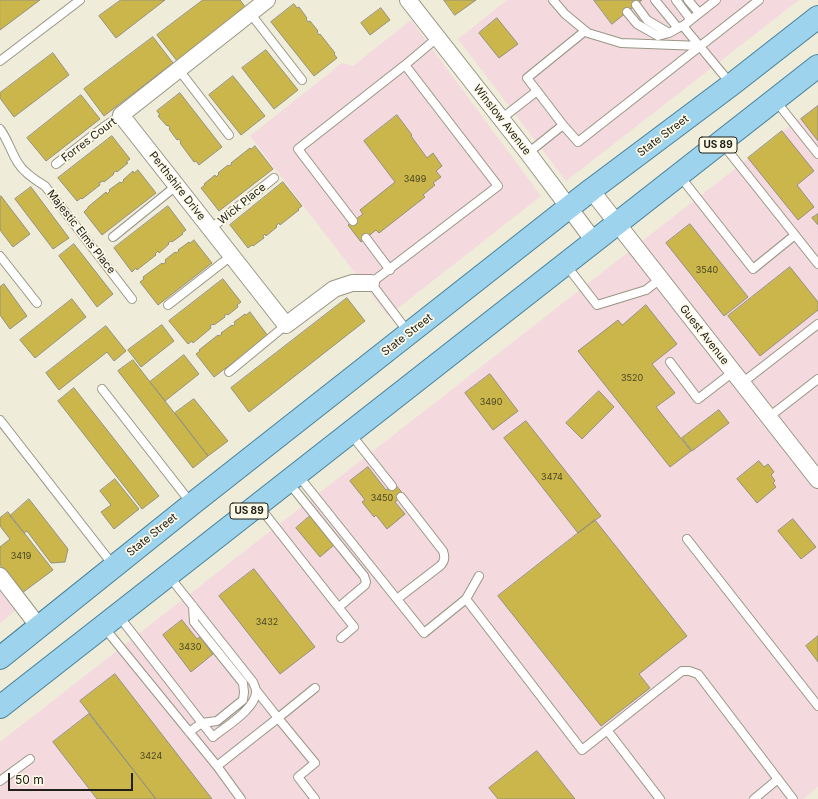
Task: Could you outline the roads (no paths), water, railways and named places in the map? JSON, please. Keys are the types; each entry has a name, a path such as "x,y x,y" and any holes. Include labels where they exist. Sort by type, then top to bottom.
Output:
{"main road":[{"name":"State Street","path":"0,658 192,504 410,334 568,208 731,85 818,17"},
{"name":"US 89","path":"0,706 818,66"}],"street":[{"path":"121,115 267,0"},
{"name":"Winslow Avenue","path":"408,0 528,153 594,242"},
{"name":"Perthshire Drive","path":"121,115 286,325"},
{"name":"Guest Avenue","path":"591,190 818,480"},
{"path":"286,325 334,288 352,283 371,283"},
{"path":"0,576 39,627"}],"lane":[{"path":"0,61 80,0"},
{"path":"655,0 680,27 701,46 731,85"},
{"path":"676,0 691,20"},
{"path":"688,0 699,13"},
{"path":"627,12 637,24 658,36 669,33 680,27 716,0"},
{"path":"585,31 527,78 578,142 759,0"},
{"path":"556,1 565,14 585,31 621,43 701,46"},
{"path":"636,5 647,20 669,33"},
{"path":"250,14 302,80"},
{"path":"353,221 298,149 437,38"},
{"path":"405,65 498,186 390,270 371,283 410,334"},
{"path":"179,70 229,135"},
{"path":"501,119 536,91"},
{"path":"775,100 818,154"},
{"name":"Forres Court","path":"56,164 121,115"},
{"path":"528,153 563,125"},
{"name":"Majestic Elms Place","path":"0,129 19,165 29,175 44,186 132,299"},
{"path":"721,142 818,264"},
{"path":"679,175 753,269 796,235"},
{"name":"Wick Place","path":"210,229 274,178"},
{"path":"113,237 176,186"},
{"path":"366,238 390,270"},
{"path":"0,256 37,303"},
{"path":"168,305 231,256"},
{"path":"565,264 597,305 646,290 660,278"},
{"path":"670,362 698,399 737,377 818,324"},
{"path":"229,372 286,325"},
{"path":"769,417 818,379"},
{"path":"102,389 192,504"},
{"path":"0,420 114,566"},
{"path":"349,432 392,486"},
{"path":"292,477 397,599 424,633 466,599 479,576"},
{"path":"292,477 364,576 366,582 365,585 339,607"},
{"path":"397,599 440,566 444,562 445,556 443,551 401,497"},
{"path":"258,504 354,627 341,638"},
{"path":"687,539 818,706"},
{"path":"168,574 253,682 256,690 315,763 298,777 315,799"},
{"path":"466,599 582,750 682,671 689,671 698,674 793,799"},
{"path":"189,732 202,723 217,721 243,700 244,692 243,683 194,622 193,606"},
{"path":"110,620 213,737 251,706 256,690"},
{"path":"110,620 189,732 241,799"},
{"path":"216,766 315,688"},
{"path":"607,730 660,799"},
{"path":"0,781 30,759"},
{"path":"754,799 778,780"}]}
